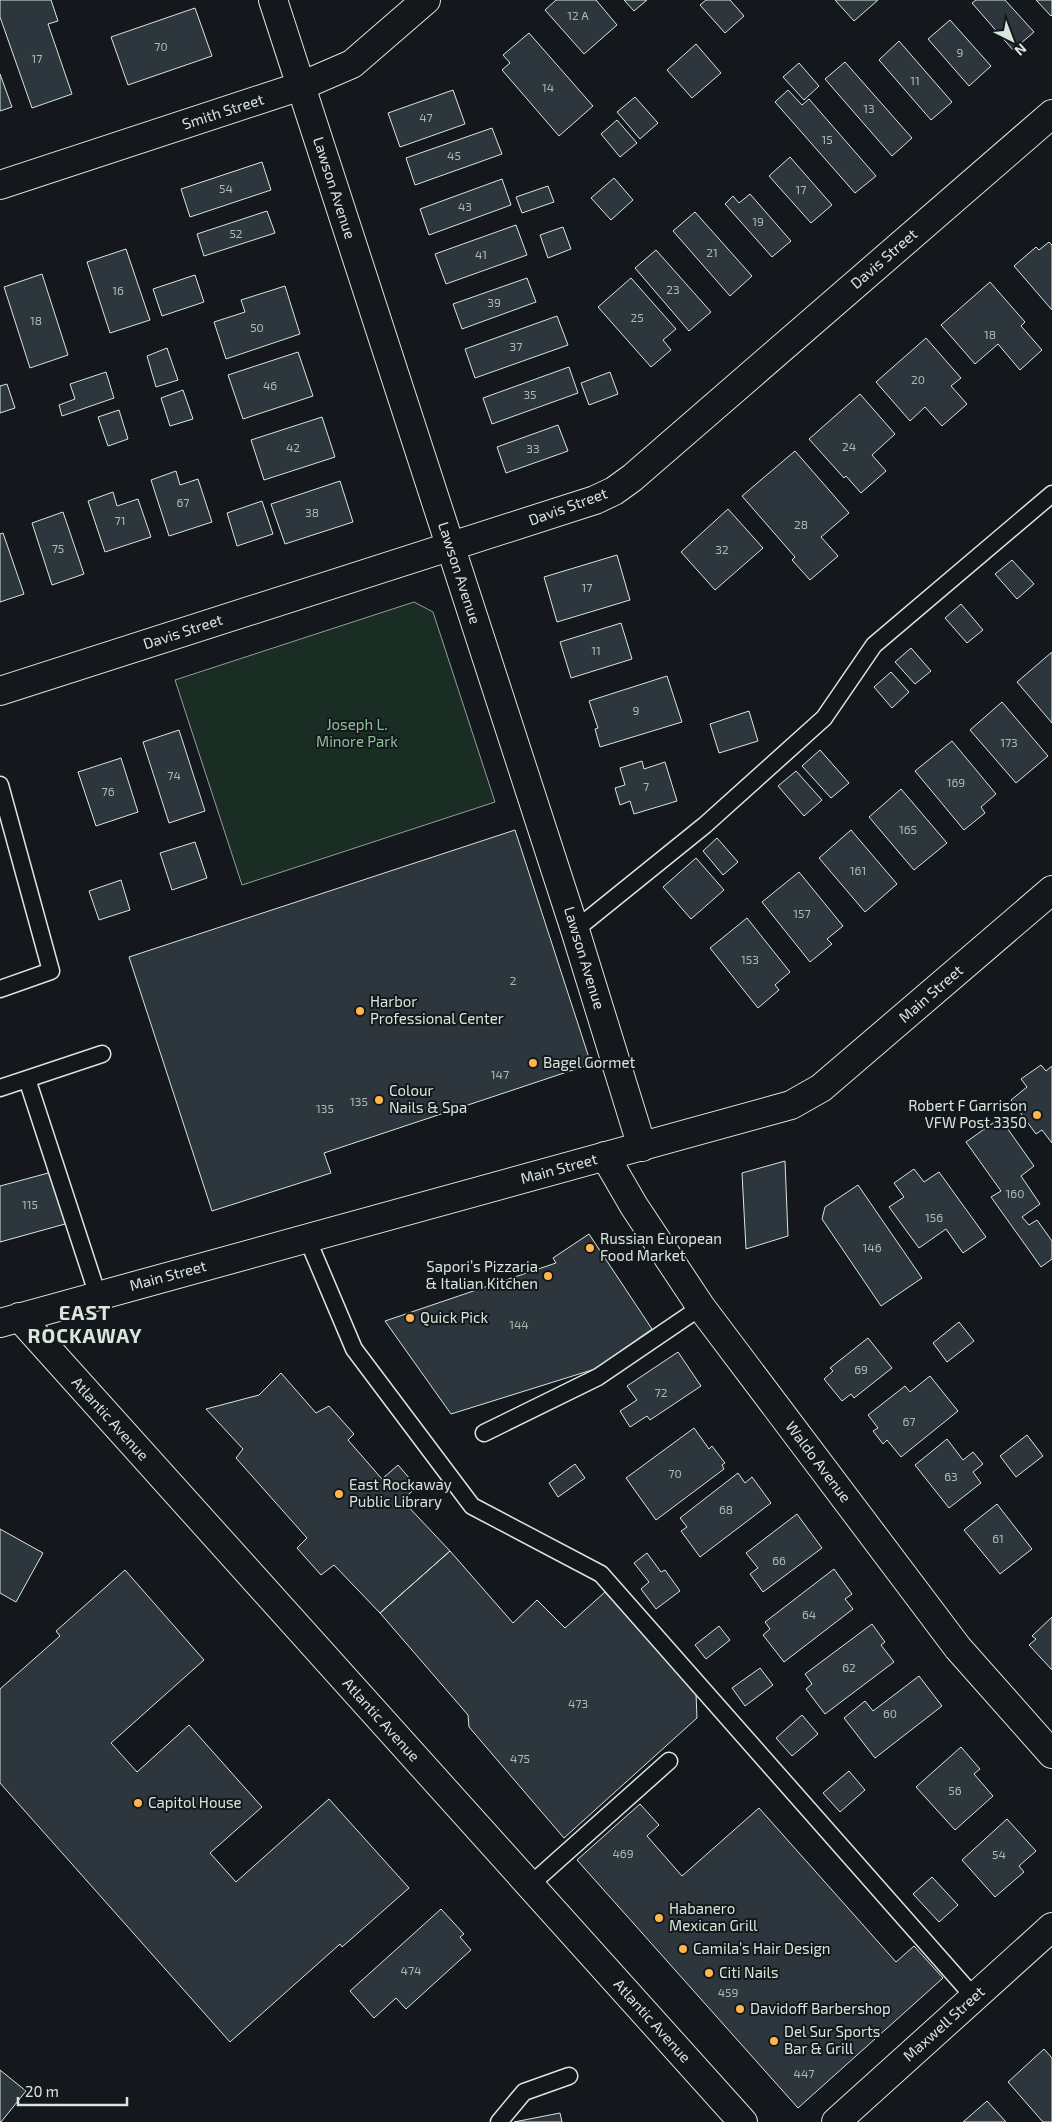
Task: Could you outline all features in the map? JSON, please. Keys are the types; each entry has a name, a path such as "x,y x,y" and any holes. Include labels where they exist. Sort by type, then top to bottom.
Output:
{"street":[{"name":"Lawson Avenue","path":"273,0 575,930 642,1147"},
{"name":"Smith Street","path":"0,185 301,86 352,64 426,0"},
{"name":"Davis Street","path":"0,691 595,500 614,490 632,478 1052,114"},
{"name":"Main Street","path":"10,1320 791,1105 821,1088 1052,890"},
{"name":"Waldo Avenue","path":"605,1156 634,1206 702,1306 958,1648 1052,1754"},
{"name":"Atlantic Avenue","path":"10,1320 530,1885 743,2122"},
{"name":"Maxwell Street","path":"836,2122 1052,1926"}],"lane":[{"path":"575,930 705,824 824,718 874,645 1052,494"},
{"path":"0,785 51,971 0,989"},
{"path":"0,1088 102,1054"},
{"path":"27,1079 98,1296"},
{"path":"307,1238 354,1349 472,1506 601,1574 974,1997"},
{"path":"484,1433 598,1377 702,1306"},
{"path":"530,1885 669,1761"},
{"path":"499,2122 524,2092 569,2076"}],"green space":[{"name":"Joseph L. Minore Park","path":"414,602 433,612 495,802 242,885 175,680"}],"building":[{"path":"0,0 51,0 58,21 48,24 72,94 32,108 0,17"},
{"path":"556,0 596,0 617,25 584,54 545,10"},
{"path":"624,0 647,0 634,11"},
{"path":"706,0 730,0 744,16 725,33 700,5"},
{"path":"835,0 878,0 854,21"},
{"path":"976,0 1005,0 1034,32 1013,50 972,3"},
{"path":"1036,0 1052,0 1051,16"},
{"path":"195,8 212,56 128,85 111,37"},
{"path":"950,20 991,66 969,86 928,39"},
{"path":"529,33 593,106 559,136 502,70 510,63 503,55"},
{"path":"899,41 952,102 931,120 879,60"},
{"path":"696,44 721,73 692,98 667,70"},
{"path":"845,62 912,138 892,156 825,79"},
{"path":"799,63 819,86 804,100 783,77"},
{"path":"0,74 12,107 0,111"},
{"path":"453,90 465,124 400,147 388,113"},
{"path":"788,90 802,105 809,99 876,176 855,193 775,102"},
{"path":"635,97 658,123 640,139 617,112"},
{"path":"617,120 637,143 620,157 601,134"},
{"path":"492,128 502,154 415,185 406,158"},
{"path":"790,157 832,205 811,223 769,176"},
{"path":"262,162 271,190 190,217 181,189"},
{"path":"614,178 633,200 611,220 591,198"},
{"path":"502,179 511,205 429,235 420,209"},
{"path":"548,186 554,202 522,213 516,197"},
{"path":"750,194 791,241 772,257 725,204 733,196 739,203"},
{"path":"267,211 275,233 204,256 197,234"},
{"path":"695,212 752,276 730,296 673,231"},
{"path":"516,225 527,255 446,284 435,254"},
{"path":"563,227 571,249 548,258 540,235"},
{"path":"1049,242 1052,245 1052,310 1014,266 1036,247 1039,250"},
{"path":"126,249 150,320 110,333 87,262"},
{"path":"656,250 711,312 689,331 635,268"},
{"path":"42,274 68,355 30,368 4,287"},
{"path":"195,275 204,302 162,316 153,289"},
{"path":"527,278 536,302 462,329 453,304"},
{"path":"631,278 676,329 663,340 671,350 651,367 598,307"},
{"path":"990,282 1025,322 1021,326 1042,350 1020,370 998,344 975,364 941,325"},
{"path":"285,286 300,334 226,359 214,322 245,312 241,300"},
{"path":"557,316 568,345 475,378 465,349"},
{"path":"926,338 961,378 951,386 967,404 942,426 925,407 910,421 876,382"},
{"path":"167,348 178,380 156,387 147,356"},
{"path":"298,352 313,396 243,419 228,375"},
{"path":"569,367 578,393 492,424 483,398"},
{"path":"106,372 114,398 62,416 59,405 75,399 70,384"},
{"path":"610,372 618,394 589,405 581,383"},
{"path":"7,384 15,408 0,413 0,386"},
{"path":"183,390 193,419 170,426 161,398"},
{"path":"860,394 895,434 872,455 886,471 861,493 846,476 844,478 809,439"},
{"path":"119,410 128,439 108,446 98,417"},
{"path":"322,417 335,457 264,480 251,440"},
{"path":"558,425 568,451 506,473 497,447"},
{"path":"795,451 849,513 821,537 838,556 810,580 792,560 795,557 742,496"},
{"path":"176,471 180,485 198,479 212,522 169,536 151,480"},
{"path":"340,481 353,522 285,544 271,504"},
{"path":"113,492 117,506 138,499 151,537 105,552 88,501"},
{"path":"262,501 273,534 237,546 227,513"},
{"path":"728,509 763,548 715,590 681,552"},
{"path":"63,512 84,574 52,585 32,523"},
{"path":"3,533 24,594 0,602 0,534"},
{"path":"617,555 630,600 557,622 544,577"},
{"path":"1012,560 1034,584 1017,599 995,574"},
{"path":"961,604 983,630 967,643 945,618"},
{"path":"621,623 632,659 571,678 560,642"},
{"path":"911,648 931,671 915,684 895,662"},
{"path":"1052,652 1052,723 1017,682"},
{"path":"891,672 909,692 892,708 874,687"},
{"path":"667,676 682,722 600,747 595,729 598,728 589,701"},
{"path":"1002,702 1048,756 1016,783 970,730"},
{"path":"749,711 758,741 719,753 710,724"},
{"path":"179,730 205,811 169,823 143,742"},
{"path":"952,741 996,794 981,807 985,813 964,830 915,771"},
{"path":"820,750 849,783 831,798 802,766"},
{"path":"121,758 138,812 96,826 78,772"},
{"path":"642,761 644,769 665,762 677,801 634,814 630,801 620,805 615,788 625,785 620,768"},
{"path":"796,771 822,800 804,816 778,786"},
{"path":"901,789 947,843 914,870 869,817"},
{"name":"Harbor Professional Center","path":"515,830 591,1064 324,1153 331,1173 212,1211 129,957"},
{"path":"851,830 897,884 865,912 819,858"},
{"path":"717,838 738,862 723,875 703,851"},
{"path":"195,842 207,878 172,890 160,853"},
{"path":"696,858 724,890 691,919 663,887"},
{"path":"799,872 843,926 827,939 832,944 810,962 762,902"},
{"path":"121,880 130,910 99,920 89,891"},
{"path":"747,918 790,972 775,985 779,990 758,1008 710,948"},
{"name":"Robert F Garrison VFW Post 3350","path":"1041,1065 1046,1071 1052,1066 1052,1143 1042,1130 1036,1134 1011,1100 1027,1087 1021,1079"},
{"path":"1000,1118 1034,1166 1021,1176 1040,1204 1022,1217 1029,1225 1037,1220 1052,1241 1052,1259 1041,1267 991,1197 1001,1191 966,1142"},
{"path":"785,1161 788,1236 746,1249 742,1173"},
{"path":"914,1169 924,1182 939,1172 986,1237 963,1253 946,1229 919,1248 889,1207 904,1197 894,1183"},
{"path":"52,1172 65,1224 0,1242 0,1186"},
{"path":"858,1185 922,1278 881,1306 822,1219 825,1207"},
{"path":"589,1234 652,1329 595,1369 451,1414 385,1321 556,1263 553,1258"},
{"path":"959,1322 974,1341 947,1362 933,1343"},
{"path":"868,1338 892,1368 854,1398 851,1394 842,1401 824,1379 833,1371 830,1368"},
{"path":"678,1352 701,1386 650,1420 647,1416 630,1427 620,1411 637,1400 627,1386"},
{"name":"East Rockaway Public Library","path":"281,1373 316,1413 329,1406 354,1434 348,1440 382,1479 398,1465 417,1487 402,1500 450,1551 380,1613 334,1565 321,1575 297,1548 307,1538 236,1458 243,1449 206,1409 259,1395"},
{"path":"930,1376 958,1411 901,1457 887,1440 883,1444 873,1431 878,1428 868,1415 905,1386 910,1392"},
{"path":"694,1428 709,1449 712,1446 725,1463 722,1465 724,1469 656,1520 626,1478"},
{"path":"1027,1435 1043,1456 1016,1477 1000,1456"},
{"path":"947,1439 963,1460 973,1452 983,1464 973,1472 981,1483 949,1508 915,1465"},
{"path":"575,1464 585,1478 558,1497 549,1483"},
{"path":"738,1473 745,1483 752,1477 771,1503 700,1557 681,1531 687,1527 680,1518"},
{"path":"997,1504 1032,1549 1000,1574 964,1530"},
{"path":"797,1514 822,1548 763,1592 750,1574 758,1568 746,1553"},
{"path":"0,1529 43,1553 16,1602 0,1593"},
{"path":"450,1551 513,1623 537,1600 565,1628 605,1592 696,1693 697,1718 564,1838 469,1727 468,1715 380,1613"},
{"path":"647,1553 661,1572 665,1570 680,1591 656,1609 641,1589 649,1582 634,1563"},
{"path":"834,1569 852,1594 845,1599 853,1609 784,1662 763,1635 770,1629 765,1622"},
{"name":"Capitol House","path":"125,1570 204,1660 111,1743 137,1772 189,1725 262,1807 210,1853 236,1882 329,1799 409,1888 342,1947 340,1944 230,2042 0,1783 0,1689 60,1636 56,1631"},
{"path":"1052,1617 1052,1670 1029,1645 1036,1639 1032,1636"},
{"path":"872,1624 885,1642 881,1645 894,1662 825,1714 806,1689 812,1684 805,1674"},
{"path":"719,1626 730,1640 706,1659 695,1645"},
{"path":"760,1668 773,1685 745,1706 732,1688"},
{"path":"919,1676 942,1706 875,1758 844,1718 865,1701 873,1711"},
{"path":"802,1715 818,1734 792,1756 776,1738"},
{"path":"961,1747 980,1769 974,1774 993,1796 955,1830 916,1787"},
{"path":"849,1771 865,1790 840,1812 823,1793"},
{"path":"640,1804 659,1825 647,1836 682,1876 759,1808 896,1962 914,1946 943,1978 798,2108 577,1860"},
{"path":"1007,1819 1036,1851 1019,1866 1024,1872 995,1897 962,1860"},
{"path":"932,1877 958,1905 939,1922 913,1894"},
{"path":"441,1909 464,1934 460,1937 471,1950 406,2009 396,1998 374,2018 350,1991"},
{"path":"1044,2049 1052,2058 1052,2122 1043,2122 1008,2082"},
{"path":"0,2070 26,2091 1,2122 0,2122"},
{"path":"987,2101 1006,2122 963,2122"},
{"path":"560,2113 562,2122 514,2122"}],"place":[{"name":"Harbor Professional Center","path":"360,1011"},
{"name":"Bagel Gormet","path":"533,1063"},
{"name":"Colour Nails & Spa","path":"379,1100"},
{"name":"Robert F Garrison VFW Post 3350","path":"1037,1115"},
{"name":"Russian European Food Market","path":"590,1248"},
{"name":"Sapori’s Pizzaria & Italian Kitchen","path":"548,1276"},
{"name":"Quick Pick","path":"410,1318"},
{"name":"East Rockaway Public Library","path":"339,1494"},
{"name":"Capitol House","path":"138,1803"},
{"name":"Habanero Mexican Grill","path":"659,1918"},
{"name":"Camila’s Hair Design","path":"683,1949"},
{"name":"Citi Nails","path":"709,1973"},
{"name":"Davidoff Barbershop","path":"740,2009"},
{"name":"Del Sur Sports Bar & Grill","path":"774,2041"}],"district":[{"name":"EAST ROCKAWAY","path":"85,1324"}]}
